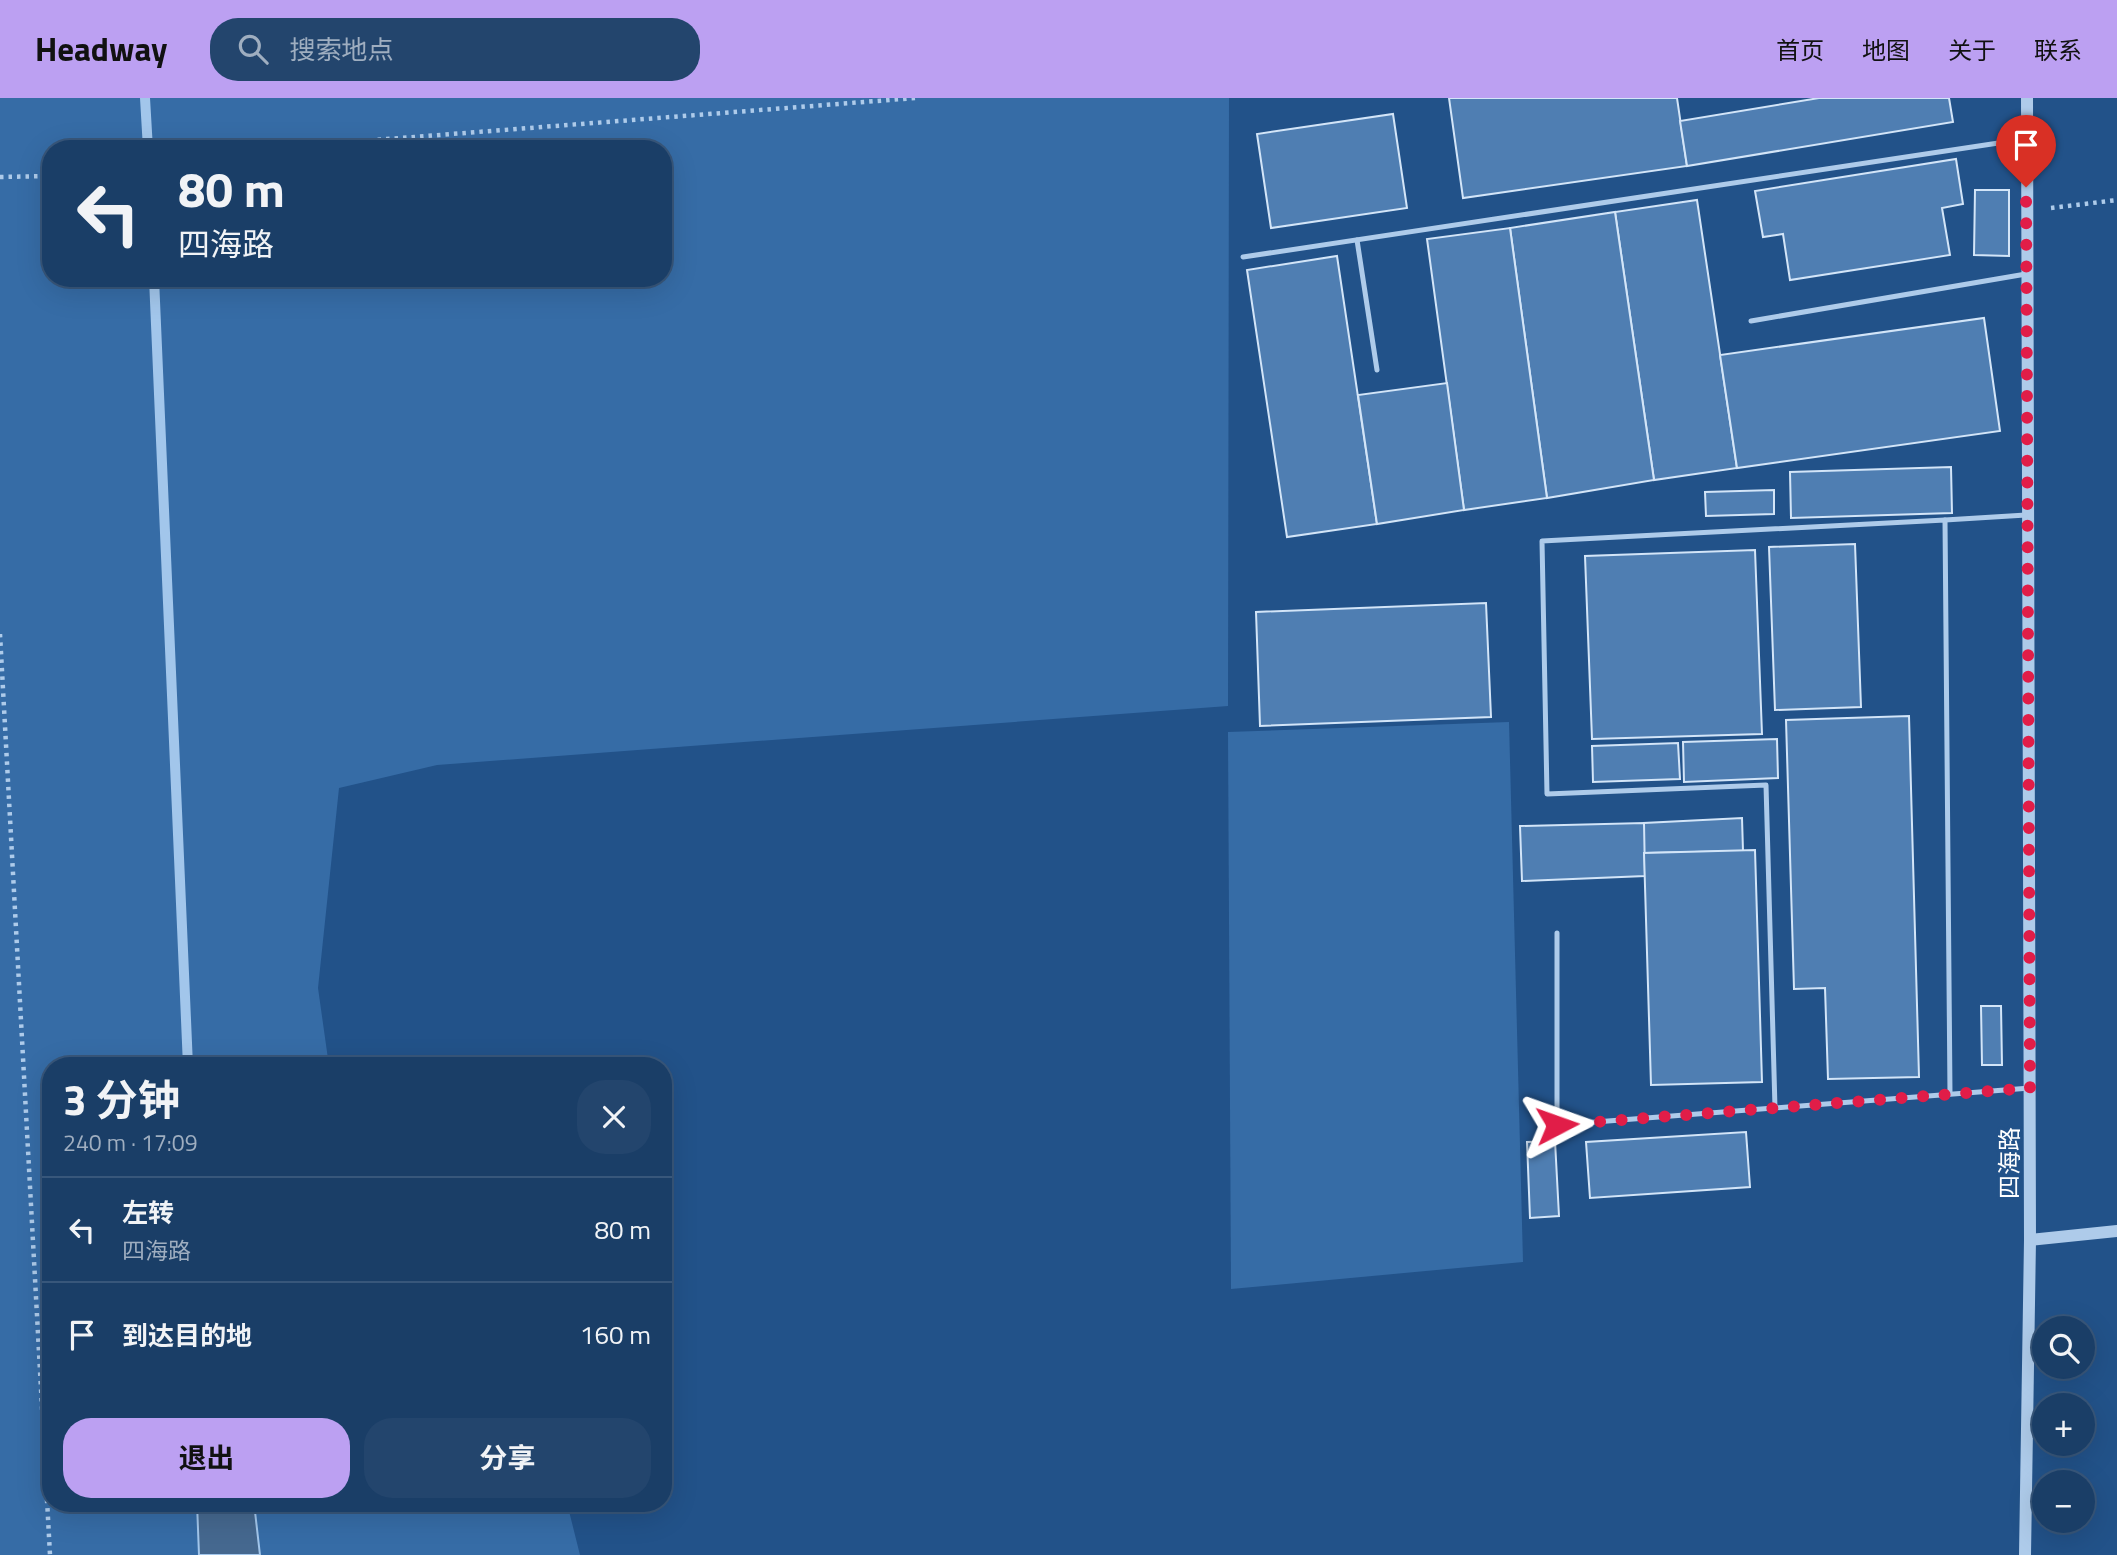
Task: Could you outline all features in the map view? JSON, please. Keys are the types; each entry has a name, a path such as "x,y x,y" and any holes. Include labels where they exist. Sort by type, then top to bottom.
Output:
{"street":[{"name":"四海路","path":"2025,1555 2031,1240 2026,98"},
{"path":"2031,1240 2117,1231"}],"lane":[{"path":"1243,257 2026,138"},
{"path":"1357,240 1377,370"},
{"path":"1751,321 2026,274"},
{"path":"1775,1108 1766,785 1546,794 1542,541 2026,515"},
{"path":"1945,520 1951,1094"},
{"path":"1557,933 1557,1125 2030,1088"}],"path":[{"path":"375,140 915,98"},
{"path":"0,177 42,176"},
{"path":"2026,211 2117,200"},
{"path":"0,634 42,1408"},
{"path":"48,1512 50,1555"}],"shaded area":[{"path":"0,98 1229,98 1228,706 437,765 339,788 318,988 328,1057 42,1057 42,1512 569,1512 580,1555 0,1555"},
{"path":"1509,722 1523,1262 1231,1289 1228,732"},
{"path":"197,1512 255,1512 260,1555 199,1555"}],"building":[{"path":"1449,98 1677,98 1687,166 1463,198"},
{"path":"1819,98 1949,98 1953,122 1687,166 1680,121"},
{"path":"1393,114 1407,208 1271,228 1257,134"},
{"path":"1956,159 1963,204 1942,208 1950,255 1790,280 1783,234 1763,237 1755,191"},
{"path":"1975,190 2009,190 2009,256 1974,255"},
{"path":"1697,200 1737,468 1654,480 1615,212"},
{"path":"1615,212 1654,480 1547,498 1510,228"},
{"path":"1510,228 1547,498 1464,510 1427,239"},
{"path":"1337,256 1377,524 1287,537 1247,270"},
{"path":"1984,318 2000,431 1737,468 1720,355"},
{"path":"1447,383 1464,510 1377,524 1358,395"},
{"path":"1951,467 1952,513 1791,518 1790,472"},
{"path":"1774,490 1774,514 1706,516 1705,492"},
{"path":"1855,544 1861,707 1775,710 1769,547"},
{"path":"1755,550 1762,734 1592,739 1585,556"},
{"path":"1486,603 1491,717 1260,726 1256,612"},
{"path":"1909,716 1919,1077 1828,1079 1825,988 1794,989 1786,720"},
{"path":"1777,739 1778,778 1684,782 1683,742"},
{"path":"1678,743 1680,779 1593,782 1592,746"},
{"path":"1742,818 1743,851 1644,853 1644,823"},
{"path":"1644,823 1645,876 1522,881 1520,826"},
{"path":"1755,850 1762,1082 1651,1085 1644,853"},
{"path":"1981,1006 2001,1006 2002,1065 1982,1065"},
{"path":"1746,1132 1750,1187 1590,1198 1586,1142"},
{"path":"1555,1141 1559,1216 1530,1218 1527,1142"}],"waterway":[{"path":"145,98 147,140"},
{"path":"154,287 188,1057"}],"route":[{"path":"1557,1125 2030,1088 2026,187"}]}
